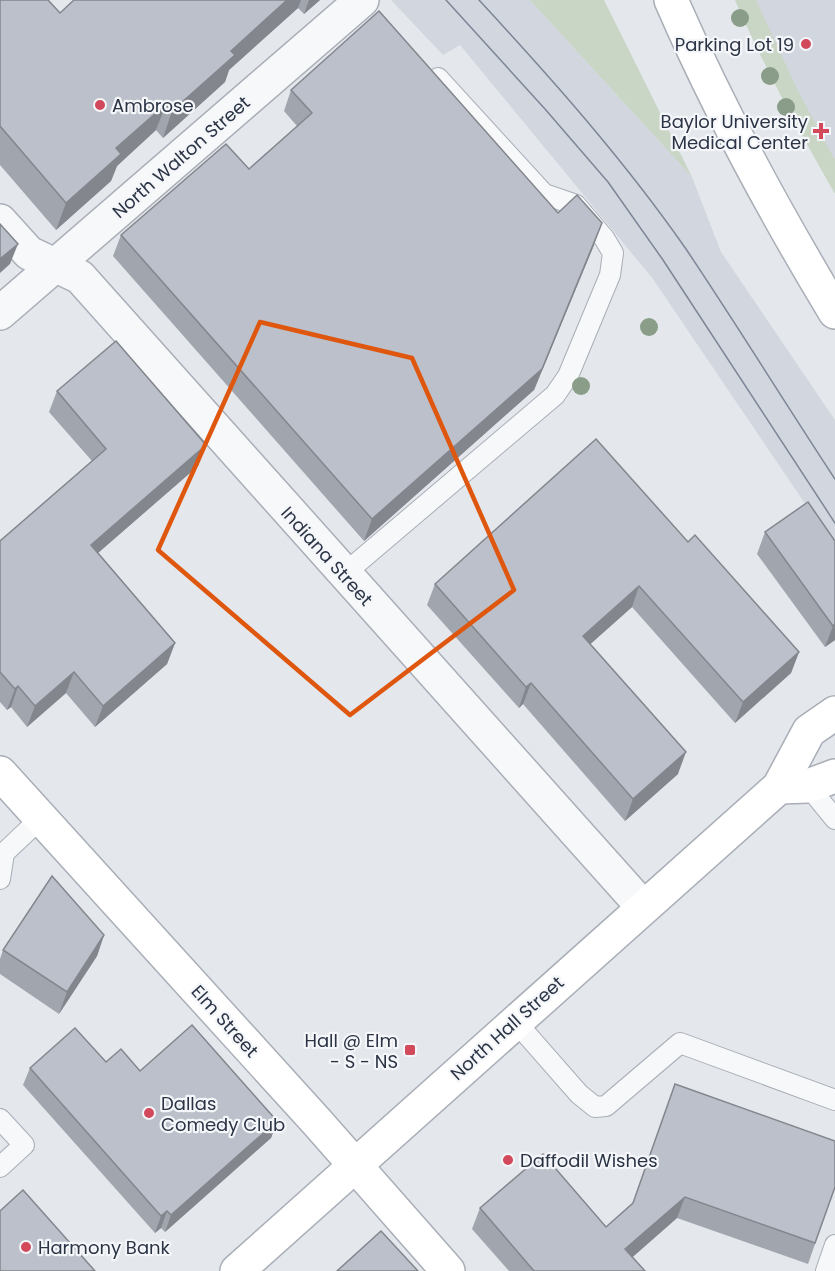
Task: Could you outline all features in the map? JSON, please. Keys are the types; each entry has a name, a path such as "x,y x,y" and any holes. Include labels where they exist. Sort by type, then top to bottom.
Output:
{"street":[{"path":"671,0 701,69 759,183 835,312"},
{"name":"North Walton Street","path":"0,313 369,4"},
{"name":"Indiana Street","path":"0,221 29,253 80,277 643,907"},
{"name":"North Hall Street","path":"237,1271 643,907 807,783 808,731 835,713"},
{"name":"Elm Street","path":"0,773 448,1271"}],"lane":[{"path":"344,574 555,395 568,376 610,275 613,253 604,238 576,205 544,194 424,62"},
{"path":"807,783 835,819"},
{"path":"0,879 4,853 41,818"},
{"path":"515,1021 579,1095 594,1107 606,1106 680,1043 835,1100"},
{"path":"0,1119 24,1145 0,1167"},
{"path":"826,1271 835,1245"}],"highlighted area":[{"path":"260,322 412,358 514,590 350,715 158,550"}],"shaded area":[{"path":"391,0 530,0 692,177 721,252 835,420 835,548 653,279 460,45 443,55"},
{"name":"Baylor University Medical Center","path":"739,0 835,0 835,175"}],"green space":[{"path":"530,0 604,0 692,177"},
{"path":"735,0 756,0 796,87 835,160 835,194 782,98"}],"building":[{"name":"Ambrose","path":"0,0 48,0 60,13 74,0 287,0 231,51 235,55 172,111 166,104 116,148 121,154 66,203 0,126"},
{"path":"379,11 558,213 577,195 602,223 542,369 372,519 121,235 226,144 249,169 312,113 291,90"},
{"path":"0,224 18,244 0,259"},
{"path":"116,341 206,445 91,545 175,643 103,706 74,672 35,706 18,686 15,689 0,672 0,541 106,449 57,391"},
{"path":"596,439 688,542 695,535 799,652 743,702 639,586 583,636 686,752 633,799 531,683 526,687 435,584"},
{"path":"808,502 835,541 835,624 833,626 765,532"},
{"path":"52,876 104,935 67,992 3,950"},
{"name":"Dallas Comedy Club","path":"192,1025 277,1121 171,1215 167,1211 161,1216 30,1068 75,1028 106,1062 121,1049 140,1071"},
{"path":"675,1084 835,1141 835,1187 815,1243 685,1197 625,1249 645,1271 534,1271 480,1208 543,1154 606,1227 633,1203"},
{"name":"Harmony Bank","path":"23,1190 95,1271 0,1271 0,1211"},
{"path":"381,1231 418,1271 337,1271"}],"tram line":[{"path":"446,0 608,182 663,260 835,523"},
{"path":"479,0 587,121 662,216 686,249 835,479"}],"place":[{"name":"Parking Lot 19","path":"806,44"},
{"name":"Ambrose","path":"100,105"},
{"name":"Baylor University Medical Center","path":"821,131"},
{"name":"Hall @ Elm - S - NS","path":"410,1050"},
{"name":"Dallas Comedy Club","path":"149,1113"},
{"name":"Daffodil Wishes","path":"508,1160"},
{"name":"Harmony Bank","path":"26,1247"}]}
